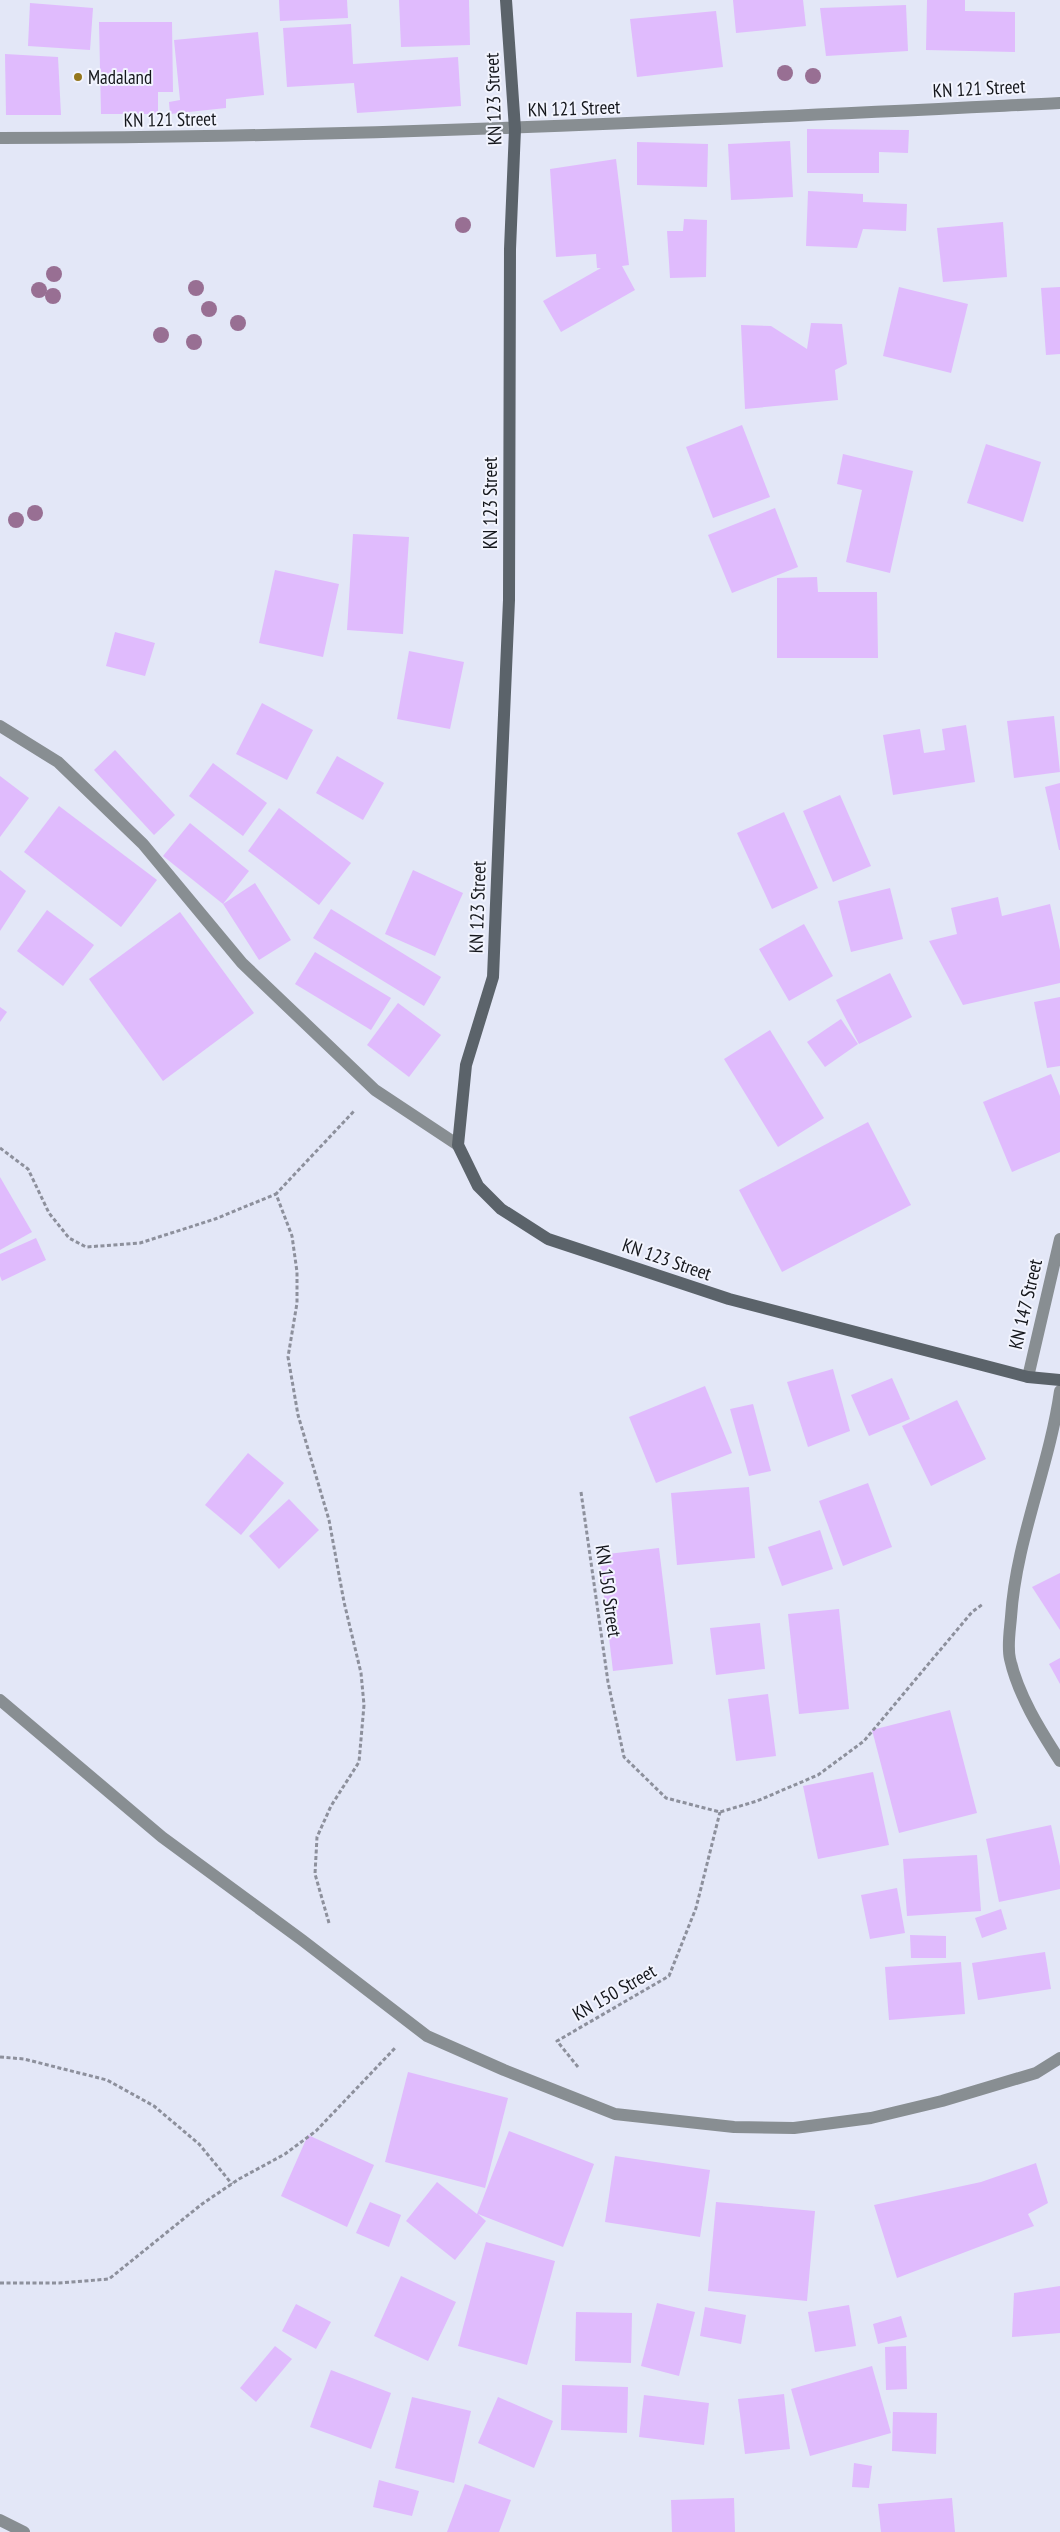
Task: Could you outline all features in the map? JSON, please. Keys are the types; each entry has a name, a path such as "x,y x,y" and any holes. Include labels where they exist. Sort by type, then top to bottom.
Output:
{"main road":[{"name":"KN 123 Street","path":"506,0 515,129 510,249 509,600 493,977 466,1064 458,1145 478,1186 501,1209 548,1238 729,1299 1028,1377 1060,1380"}],"street":[{"name":"KN 121 Street","path":"0,138 180,138 515,129 1060,103"},
{"path":"0,726 58,762 143,844 242,963 375,1090 458,1145"},
{"name":"KN 147 Street","path":"1028,1377 1060,1239"},
{"path":"1060,1391 1054,1429 1013,1580 1009,1657 1018,1685 1045,1738 1060,1761"},
{"path":"0,1700 162,1837 302,1940 427,2036 504,2070 615,2114 734,2127 794,2128 871,2118 942,2101 1036,2073 1060,2058"},
{"path":"0,2520 24,2532"}],"path":[{"path":"0,1148 28,1169 49,1213 69,1238 86,1247 140,1243 215,1219 276,1194 375,1090"},
{"path":"276,1194 292,1236 297,1272 297,1303 288,1357 298,1415 330,1520 344,1602 361,1673 364,1706 359,1762 331,1806 317,1838 315,1874 331,1928"},
{"name":"KN 150 Street","path":"580,2070 557,2041 669,1976 696,1908 720,1812 666,1798 624,1757 608,1682 581,1492"},
{"path":"720,1812 756,1801 818,1775 864,1741 972,1612 1013,1580"},
{"path":"0,2283 59,2284 110,2279 202,2204 232,2184 285,2154 316,2131 416,2027"},
{"path":"0,2057 24,2059 107,2080 154,2106 199,2144 232,2184"}],"building":[{"path":"279,0 347,0 348,18 280,21"},
{"path":"399,0 469,0 470,45 401,47"},
{"path":"733,0 803,0 806,26 736,33"},
{"path":"927,0 965,0 965,11 1015,12 1015,52 926,50"},
{"path":"30,3 93,8 90,50 28,46"},
{"path":"906,5 908,51 826,56 820,8"},
{"path":"716,11 723,67 637,77 630,19"},
{"path":"99,22 172,22 173,92 158,92 158,114 101,114"},
{"path":"351,24 353,64 458,57 461,106 357,113 354,83 287,87 283,28"},
{"path":"258,32 264,95 226,99 226,108 170,114 169,102 180,100 174,40"},
{"path":"5,54 58,57 61,115 6,115"},
{"path":"807,129 909,130 908,153 879,152 879,173 807,173"},
{"path":"790,141 793,197 731,200 728,144"},
{"path":"637,142 708,144 707,187 637,185"},
{"path":"616,159 629,265 622,266 635,290 561,332 543,301 601,268 597,268 596,254 556,257 550,169"},
{"path":"808,191 863,194 863,202 907,204 906,231 863,229 857,248 806,246"},
{"path":"684,219 707,220 706,277 670,278 667,231 683,231"},
{"path":"1003,222 1007,277 943,282 937,228"},
{"path":"899,287 968,304 951,373 883,356"},
{"path":"1060,287 1060,354 1046,355 1041,288"},
{"path":"811,323 842,324 847,364 835,370 838,400 745,409 741,325 771,326 807,349"},
{"path":"742,425 770,497 713,518 686,447"},
{"path":"986,444 1041,462 1023,522 967,503"},
{"path":"843,454 913,471 890,573 846,562 862,490 837,484"},
{"path":"775,508 798,567 732,593 708,535"},
{"path":"353,534 409,537 403,634 347,630"},
{"path":"275,570 339,584 323,657 259,643"},
{"path":"817,577 818,592 877,592 878,658 777,658 777,578"},
{"path":"115,632 155,643 145,676 106,666"},
{"path":"409,651 464,662 450,729 397,719"},
{"path":"262,703 313,730 287,780 236,754"},
{"path":"1054,716 1060,772 1014,778 1007,721"},
{"path":"966,725 975,782 893,795 883,735 920,729 924,753 945,750 942,729"},
{"path":"115,750 175,815 154,835 94,770"},
{"path":"337,756 384,783 363,820 316,793"},
{"path":"213,763 267,803 243,836 189,796"},
{"path":"0,776 29,798 0,837"},
{"path":"1060,783 1060,850 1059,850 1045,787"},
{"path":"840,795 871,866 833,882 803,811"},
{"path":"59,806 157,880 121,927 24,852"},
{"path":"279,808 351,863 319,905 248,851"},
{"path":"784,812 818,888 772,909 737,833"},
{"path":"190,823 249,871 223,904 163,856"},
{"path":"0,870 26,891 0,931"},
{"path":"413,870 463,893 435,956 385,934"},
{"path":"255,883 291,940 259,960 223,904"},
{"path":"890,888 903,939 851,952 838,901"},
{"path":"998,897 1002,916 1050,904 1060,950 1060,983 963,1005 929,941 957,934 951,908"},
{"path":"331,909 441,977 424,1006 313,938"},
{"path":"47,910 94,945 63,986 17,951"},
{"path":"180,912 254,1013 163,1081 89,979"},
{"path":"804,924 833,976 789,1001 759,949"},
{"path":"315,952 391,998 371,1030 295,984"},
{"path":"890,973 912,1017 859,1044 836,1000"},
{"path":"1060,997 1060,1066 1047,1068 1034,1002"},
{"path":"398,1003 441,1035 409,1077 367,1045"},
{"path":"0,1007 7,1012 0,1022"},
{"path":"841,1019 858,1044 825,1067 807,1042"},
{"path":"770,1030 824,1118 778,1147 724,1059"},
{"path":"1051,1074 1060,1096 1060,1152 1012,1172 983,1102"},
{"path":"868,1122 911,1205 782,1272 739,1190"},
{"path":"0,1177 32,1232 0,1250"},
{"path":"36,1238 46,1260 2,1281 0,1276 0,1254"},
{"path":"833,1369 850,1431 808,1447 787,1382"},
{"path":"892,1378 910,1419 869,1436 851,1395"},
{"path":"705,1386 732,1453 656,1483 629,1417"},
{"path":"957,1400 986,1459 931,1486 902,1426"},
{"path":"753,1404 771,1471 749,1476 730,1409"},
{"path":"248,1453 284,1483 241,1535 205,1505"},
{"path":"868,1483 892,1547 843,1566 819,1501"},
{"path":"749,1487 755,1558 677,1565 671,1493"},
{"path":"289,1499 319,1530 279,1569 249,1536"},
{"path":"820,1530 833,1569 782,1586 768,1547"},
{"path":"659,1548 673,1664 613,1671 599,1555"},
{"path":"1060,1573 1060,1630 1032,1587"},
{"path":"839,1609 849,1709 799,1714 788,1614"},
{"path":"760,1623 765,1669 716,1675 710,1628"},
{"path":"1060,1658 1060,1684 1049,1664"},
{"path":"768,1694 776,1756 736,1761 728,1699"},
{"path":"950,1710 977,1813 899,1833 872,1730"},
{"path":"873,1772 889,1845 818,1859 803,1786"},
{"path":"1051,1825 1060,1866 1060,1889 999,1902 986,1839"},
{"path":"977,1855 981,1911 907,1916 903,1859"},
{"path":"897,1888 905,1933 870,1939 861,1895"},
{"path":"1001,1909 1007,1929 982,1938 975,1918"},
{"path":"910,1935 946,1936 946,1958 911,1958"},
{"path":"1045,1952 1051,1989 978,2000 972,1963"},
{"path":"961,1962 965,2014 889,2020 885,1967"},
{"path":"408,2072 508,2098 485,2188 385,2162"},
{"path":"509,2131 594,2164 563,2247 478,2214 486,2221 455,2260 406,2221 437,2182 477,2214"},
{"path":"308,2135 374,2165 347,2227 281,2196"},
{"path":"615,2156 710,2170 700,2237 605,2222"},
{"path":"1036,2163 1048,2203 1028,2214 1034,2226 897,2278 874,2205 981,2182"},
{"path":"370,2202 401,2215 389,2247 356,2233"},
{"path":"716,2202 815,2211 807,2301 708,2291"},
{"path":"486,2242 555,2261 527,2365 458,2346"},
{"path":"401,2276 456,2302 428,2361 374,2336"},
{"path":"1060,2286 1060,2333 1012,2337 1014,2293"},
{"path":"657,2303 695,2312 679,2376 641,2366"},
{"path":"296,2304 331,2322 316,2349 282,2331"},
{"path":"849,2305 856,2346 815,2352 808,2312"},
{"path":"705,2307 746,2315 741,2344 700,2336"},
{"path":"576,2312 632,2313 631,2363 575,2361"},
{"path":"901,2316 907,2337 878,2344 873,2324"},
{"path":"275,2346 292,2359 256,2402 240,2388"},
{"path":"906,2346 907,2389 886,2390 885,2347"},
{"path":"872,2366 891,2433 810,2456 791,2389"},
{"path":"331,2370 391,2393 371,2449 310,2427"},
{"path":"562,2385 628,2387 627,2433 561,2430"},
{"path":"784,2394 790,2449 745,2454 738,2399"},
{"path":"644,2395 709,2403 704,2445 639,2437"},
{"path":"412,2397 471,2411 454,2483 395,2468"},
{"path":"498,2397 553,2421 534,2468 478,2443"},
{"path":"893,2412 937,2413 936,2454 892,2451"},
{"path":"854,2463 872,2466 869,2488 852,2487"},
{"path":"379,2480 419,2491 412,2516 373,2507"},
{"path":"465,2484 511,2500 499,2532 447,2532"},
{"path":"734,2498 735,2532 672,2532 671,2500"},
{"path":"952,2498 955,2532 881,2532 878,2504"}],"place":[{"name":"Madaland","path":"78,77"}]}
